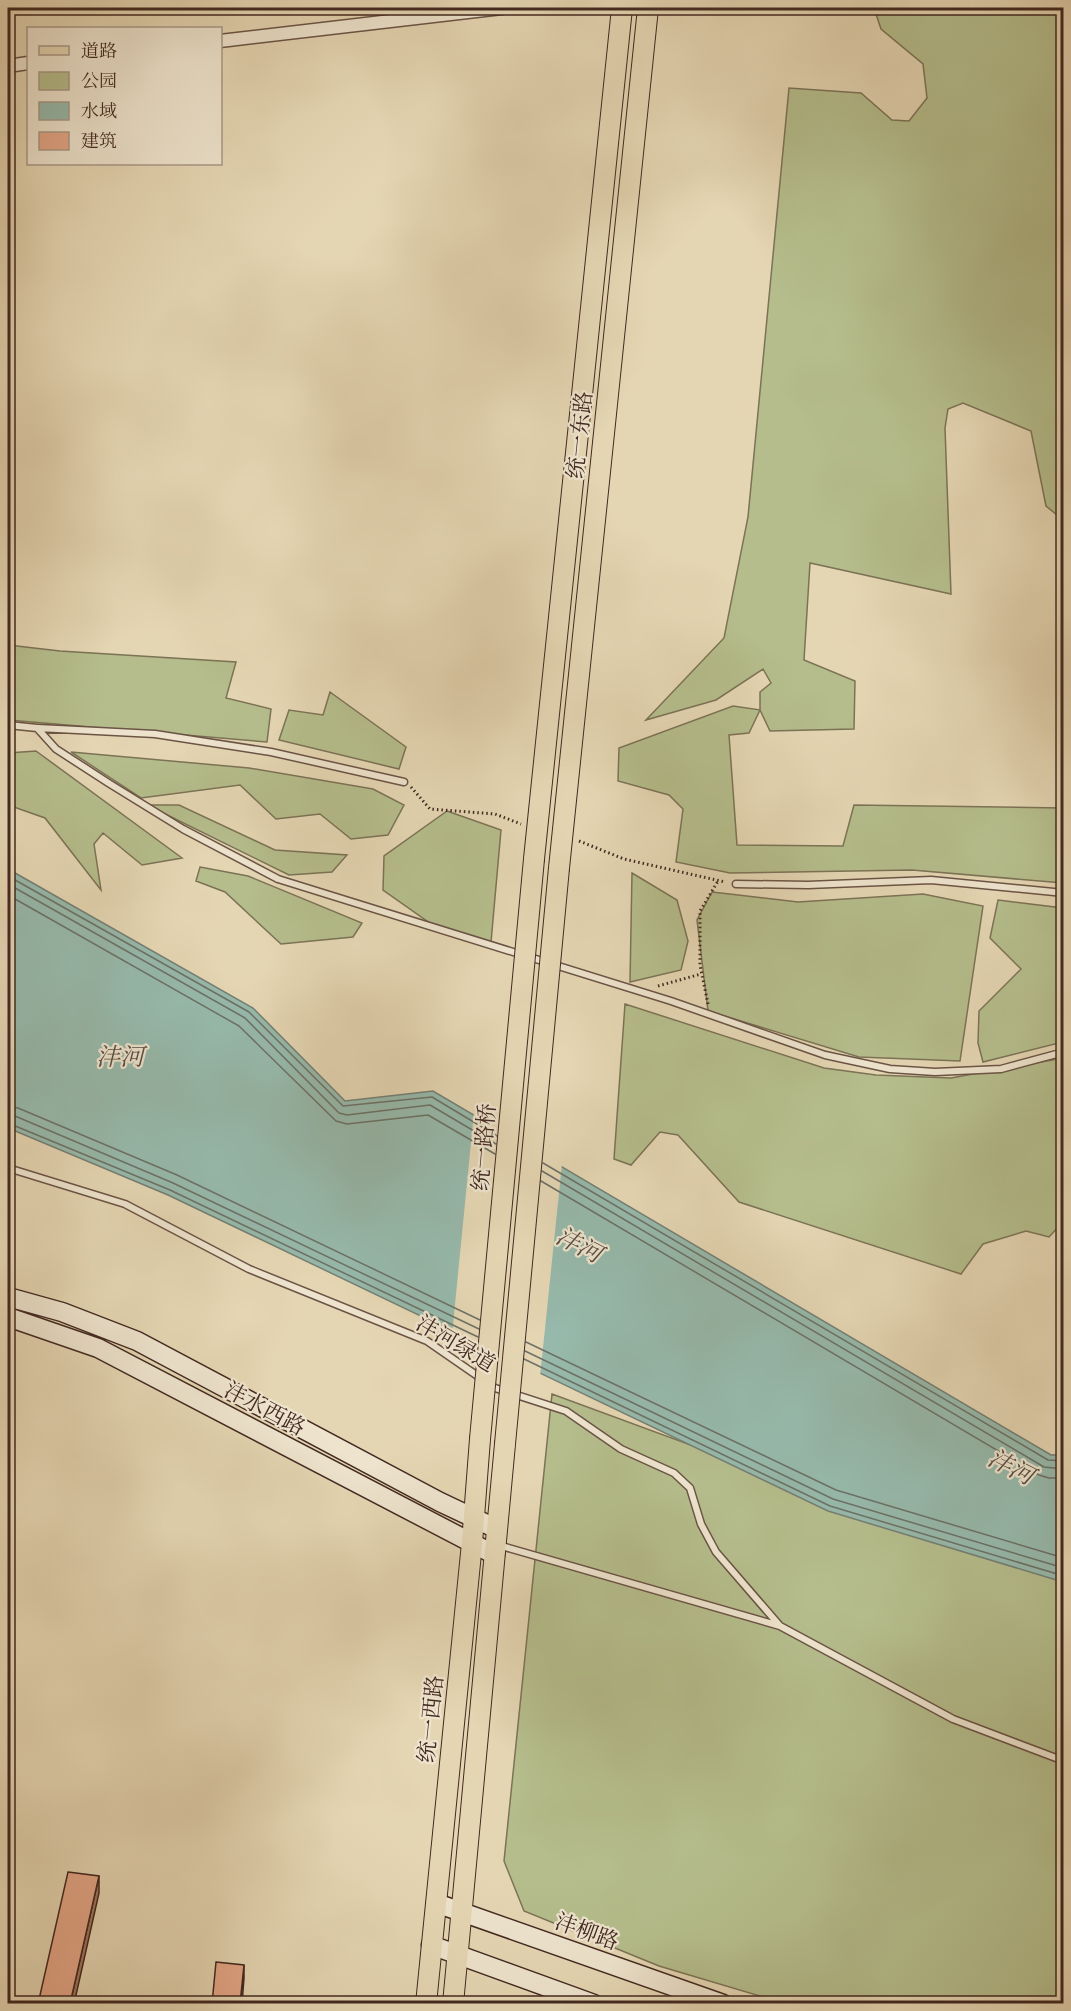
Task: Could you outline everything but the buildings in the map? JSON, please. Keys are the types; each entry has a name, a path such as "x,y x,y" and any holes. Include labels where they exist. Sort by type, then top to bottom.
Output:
{"main road":[{"name":"统一东路","path":"534,859 622,8"},
{"name":"统一东路","path":"496,1543 562,835 648,8"},
{"name":"统一路桥","path":"480,1439 534,859"},
{"name":"统一西路","path":"426,2004 472,1543 480,1439"},
{"path":"453,2004 496,1543"}],"street":[{"path":"222,40 502,8"},
{"path":"8,66 27,63"},
{"name":"沣水西路","path":"8,1297 62,1312 137,1341 474,1519 496,1543"},
{"name":"沣水西路","path":"8,1317 98,1348 472,1543 496,1543"},
{"name":"沣柳路","path":"436,1903 723,2004"},
{"path":"431,1945 594,2004"}],"lane":[{"path":"8,725 155,734 271,752 404,782"},
{"path":"37,728 56,749 110,784 183,829 278,879 639,991 825,1055 890,1069 935,1072 1001,1069 1064,1052"},
{"path":"736,884 808,885 931,880 1064,893"},
{"name":"沣河绿道","path":"8,1168 125,1204 249,1269 427,1341 495,1388 566,1411 621,1449 674,1473 690,1488 701,1524 716,1552 780,1626"},
{"path":"496,1543 780,1626 953,1719 1064,1761"}],"path":[{"path":"404,782 413,788 430,808 495,814 537,830"},
{"path":"562,835 624,859 736,884"},
{"path":"710,1014 700,965 700,911 718,880"},
{"path":"639,991 702,974"}],"green space":[{"path":"874,8 1063,8 1063,520 1046,506 1031,431 963,403 948,409 945,428 951,594 810,563 804,660 855,681 854,729 770,731 760,710 760,692 771,683 763,669 716,700 646,720 724,638 748,517 789,88 861,93 892,120 909,121 927,98 923,64 881,29"},
{"path":"8,645 60,651 236,662 226,698 271,709 267,742 8,720"},
{"path":"330,692 406,747 399,769 279,740 289,710 323,715"},
{"path":"733,706 760,710 749,733 729,735 737,845 843,846 854,805 1063,808 1063,883 912,870 730,873 676,862 683,809 669,795 618,781 619,748"},
{"path":"36,751 182,858 142,865 103,833 94,844 101,890 45,818 8,805 8,753"},
{"path":"71,752 249,768 373,789 404,805 388,835 351,839 320,814 276,819 240,785 141,798"},
{"path":"147,805 179,805 275,850 347,855 332,872 289,875"},
{"path":"447,811 501,830 491,942 437,928 383,890 384,856"},
{"path":"200,867 248,876 362,923 353,937 281,944 225,892 196,881"},
{"path":"632,873 677,900 688,941 681,970 630,982"},
{"path":"712,892 798,902 923,894 983,906 960,1061 859,1057 708,1011 697,920"},
{"path":"998,900 1063,908 1063,1042 983,1062 978,1043 979,1011 1021,969 990,938"},
{"path":"625,1004 824,1068 876,1075 951,1078 1063,1058 1063,1222 1049,1237 1026,1231 983,1244 961,1274 739,1202 678,1135 660,1132 631,1165 614,1159"},
{"path":"552,1394 1063,1582 1063,2003 783,2003 659,1966 524,1911 504,1861"}],"water":[{"name":"沣河","path":"8,869 253,1008 345,1101 433,1091 1051,1455 1063,1455 1063,1582 828,1511 168,1195 8,1128"}],"pier":[{"path":"474,1112 562,1164 540,1377 452,1335"}]}
